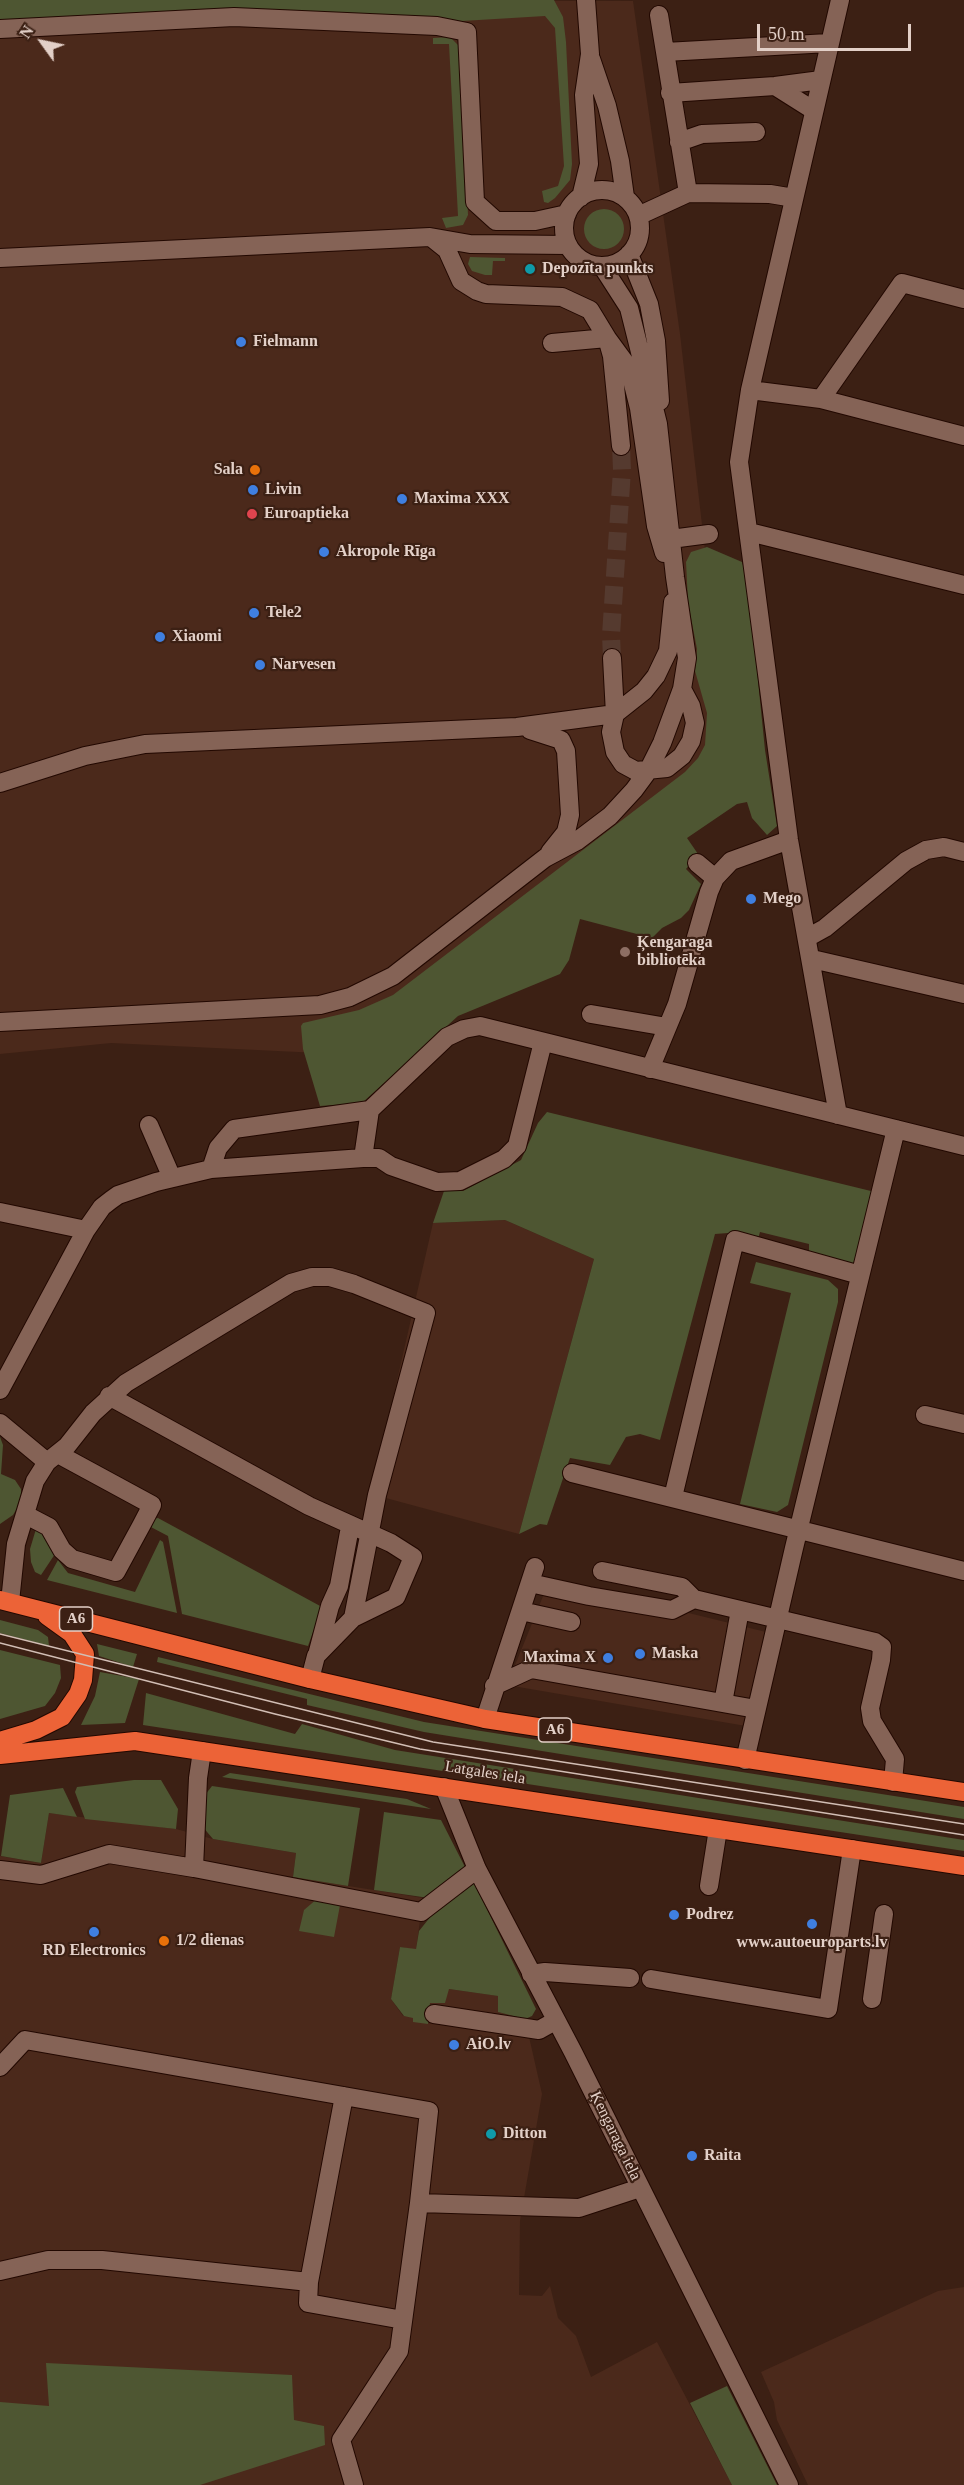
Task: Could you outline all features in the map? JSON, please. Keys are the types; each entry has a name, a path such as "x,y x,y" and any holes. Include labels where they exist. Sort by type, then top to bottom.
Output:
{"highway":[{"name":"A6","path":"5,1601 310,1679 485,1719 964,1792"},
{"name":"A6","path":"0,1741 36,1730 62,1717 72,1705 83,1680 85,1654 72,1634 34,1609"},
{"name":"Latgales iela","path":"0,1755 135,1741 964,1866"}],"street":[{"path":"586,0 590,54 620,161 625,197 638,216 639,237 629,254 612,265 602,266 582,260 568,245 564,224 567,214 581,196 589,164 584,95 590,54"},
{"path":"838,1115 789,840 739,462 750,390 840,0"},
{"path":"659,15 688,194"},
{"path":"0,29 234,17 437,26 467,32 475,202 496,221 535,221 567,214"},
{"path":"665,52 829,43"},
{"path":"670,93 775,86 821,80"},
{"path":"775,86 813,110"},
{"path":"679,142 702,134 756,132"},
{"path":"581,196 603,190 613,191 625,197"},
{"path":"638,216 688,194 770,194 794,198"},
{"path":"0,258 430,237 470,244 568,245"},
{"path":"0,783 85,756 145,744 517,727 615,714 644,691 668,651 675,578 656,526 639,408 628,368 590,310 562,297 486,294 470,287 461,281 447,250 430,237"},
{"path":"629,254 643,286 656,341 661,392 658,424"},
{"path":"0,1022 320,1005 350,997 393,976 545,858 577,841 610,816 648,771 682,689 687,658 675,578 658,424 632,318 622,295 602,266"},
{"path":"820,399 902,283 964,299"},
{"path":"552,343 607,338"},
{"path":"607,338 612,356 621,446"},
{"path":"750,390 820,399 964,436"},
{"path":"749,532 964,585"},
{"path":"671,539 709,534"},
{"path":"612,658 615,714 610,732 615,752 623,764 636,771 667,768 682,756 691,741 695,723 691,706 682,689"},
{"path":"517,727 546,733 561,740 566,751 570,815 566,832 545,858"},
{"path":"650,1069 677,1004 709,892 716,878 731,861 789,840"},
{"path":"807,938 825,928 906,861 926,850 944,847 964,852"},
{"path":"697,863 716,878"},
{"path":"812,959 964,994"},
{"path":"591,1014 667,1027"},
{"path":"210,1168 218,1148 234,1129 370,1110 447,1037 464,1029 480,1026 964,1146"},
{"path":"0,1390 86,1230 102,1207 118,1195 210,1168 363,1158 379,1158 391,1166 437,1182 460,1181 504,1159 517,1146 543,1042"},
{"path":"363,1158 370,1110"},
{"path":"148,1125 172,1178"},
{"path":"745,1760 798,1530 896,1130"},
{"path":"0,1212 86,1230"},
{"path":"673,1497 735,1240 860,1275"},
{"path":"5,1601 8,1543 26,1515 35,1481 52,1458 109,1396 126,1383 291,1283 312,1277 330,1278 354,1284 426,1313 376,1496 353,1618"},
{"path":"109,1396 350,1527 392,1543 413,1557 396,1597 353,1618 316,1656"},
{"path":"925,1415 964,1424"},
{"path":"0,1423 52,1458 152,1505 116,1572 72,1559 62,1550 49,1527 26,1515"},
{"path":"572,1473 964,1570"},
{"path":"310,1679 330,1606 339,1586 350,1527"},
{"path":"602,1570 682,1587 694,1599 874,1642 882,1647 870,1708 872,1721 895,1759 893,1782"},
{"path":"485,1719 494,1686 533,1575 589,1596 672,1610 694,1599"},
{"path":"723,1703 740,1610"},
{"path":"521,1611 571,1622"},
{"path":"494,1686 531,1669 756,1709"},
{"path":"194,1868 202,1751"},
{"name":"Ķengaraga iela","path":"444,1787 477,1869 573,2052 789,2485"},
{"path":"709,1886 718,1829"},
{"path":"651,1978 828,2009 852,1849"},
{"path":"0,1870 41,1875 109,1854 421,1912 477,1869"},
{"path":"872,1999 884,1914"},
{"path":"531,1974 545,1972 630,1978"},
{"path":"434,2014 539,2030 555,2021"},
{"path":"0,2067 25,2040 429,2111 399,2351 340,2440 354,2485"},
{"path":"344,2096 309,2282 309,2303 403,2320"},
{"path":"419,2203 579,2208 640,2188"},
{"path":"0,2271 48,2260 102,2260 309,2282"}],"shaded area":[{"path":"0,0 633,1 680,334 731,776 319,1053 111,1043 0,1054"},
{"path":"505,1220 594,1259 519,1534 371,1494 433,1223"},
{"path":"550,1579 766,1632 746,1726 507,1685"},
{"path":"49,1813 176,1829 213,1839 296,1853 293,1877 423,1898 416,1950 400,1947 391,1999 403,2016 430,2003 449,1989 499,1996 498,2012 525,2019 542,2094 520,2221 519,2295 542,2296 550,2286 558,2318 576,2336 591,2377 657,2342 732,2485 0,2485 0,1856 41,1863"},
{"path":"964,2287 964,2485 808,2485 777,2420 774,2402 761,2372 938,2291"}],"green space":[{"path":"0,0 554,0 563,17 566,42 572,164 570,180 555,198 548,203 544,202 542,191 558,186 564,166 555,28 545,16 462,21 302,12 0,21"},
{"path":"450,37 459,46 461,57 468,215 463,225 446,228 442,218 458,216 449,44 433,44 433,38"},
{"path":"604,209 612,210 618,215 623,221 623,237 618,243 612,248 604,249 596,248 590,243 585,237 584,229 585,221 590,215 596,210"},
{"path":"470,257 505,258 505,261 493,261 492,275 485,275 472,271 468,264"},
{"path":"707,547 742,562 748,581 765,750 777,826 767,835 752,818 747,802 737,804 687,838 698,854 686,869 701,884 689,910 681,918 662,928 652,938 580,919 569,960 560,974 458,1016 362,1103 320,1106 303,1049 301,1026 303,1023 359,1010 393,995 685,772 698,758 705,745 707,713 695,671 697,649 688,602 686,562 691,552"},
{"path":"547,1112 875,1192 856,1268 809,1257 809,1244 760,1232 758,1239 728,1233 715,1234 660,1440 640,1434 626,1437 610,1465 570,1458 547,1525 540,1524 519,1534 594,1259 505,1220 433,1223 444,1191 463,1191 521,1160 538,1123"},
{"path":"756,1262 828,1280 838,1289 838,1302 788,1505 777,1512 740,1504 791,1293 750,1283"},
{"path":"0,1437 3,1445 1,1474 15,1480 21,1489 21,1502 13,1515 0,1524"},
{"path":"158,1518 322,1607 308,1646 182,1614 168,1536 147,1525 151,1519"},
{"path":"36,1529 42,1531 55,1554 41,1575 35,1572 31,1562 30,1549"},
{"path":"160,1540 163,1542 177,1613 47,1580 58,1560 68,1573 135,1592"},
{"path":"0,1620 38,1630 48,1637 49,1646 0,1633"},
{"path":"97,1644 137,1654 133,1667 99,1656"},
{"path":"0,1650 60,1665 61,1678 55,1693 45,1706 0,1719"},
{"path":"158,1657 424,1722 964,1807 964,1819 424,1732 307,1705 307,1699 157,1662"},
{"path":"100,1672 139,1679 125,1723 81,1725 95,1696"},
{"path":"146,1693 295,1734 302,1724 395,1750 964,1840 964,1851 143,1725"},
{"path":"230,1773 407,1799 431,1809 222,1777"},
{"path":"134,1780 161,1780 178,1809 176,1829 85,1819 75,1792 77,1787"},
{"path":"212,1786 360,1808 348,1886 293,1877 296,1853 213,1839 202,1826 205,1795"},
{"path":"63,1788 77,1817 49,1813 41,1863 1,1856 10,1795"},
{"path":"384,1812 441,1820 466,1869 429,1898 374,1890"},
{"path":"474,1883 536,2009 532,2016 525,2019 498,2012 498,1996 449,1989 445,2003 430,2003 428,2024 413,2022 413,2018 404,2016 391,1999 400,1947 416,1949 419,1931 435,1911"},
{"path":"318,1898 341,1900 334,1937 299,1931 304,1910"},
{"path":"46,2363 292,2375 294,2420 324,2426 325,2445 200,2485 0,2485 0,2402 49,2406"},
{"path":"727,2386 777,2485 732,2485 690,2403"}],"tunnel":[{"path":"612,658 611,635 622,470 621,446"}],"tram line":[{"path":"0,1634 433,1742 964,1824"},
{"path":"0,1643 420,1749 964,1835"}],"place":[{"name":"Depozīta punkts","path":"530,269"},
{"name":"Fielmann","path":"241,342"},
{"name":"Sala","path":"255,470"},
{"name":"Livin","path":"253,490"},
{"name":"Maxima XXX","path":"402,499"},
{"name":"Euroaptieka","path":"252,514"},
{"name":"Akropole Rīga","path":"324,552"},
{"name":"Tele2","path":"254,613"},
{"name":"Xiaomi","path":"160,637"},
{"name":"Narvesen","path":"260,665"},
{"name":"Mego","path":"751,899"},
{"name":"Ķengaraga bibliotēka","path":"625,952"},
{"name":"Maska","path":"640,1654"},
{"name":"Maxima X","path":"608,1658"},
{"name":"Podrez","path":"674,1915"},
{"name":"www.autoeuroparts.lv","path":"812,1924"},
{"name":"RD Electronics","path":"94,1932"},
{"name":"1/2 dienas","path":"164,1941"},
{"name":"AiO.lv","path":"454,2045"},
{"name":"Ditton","path":"491,2134"},
{"name":"Raita","path":"692,2156"}]}
